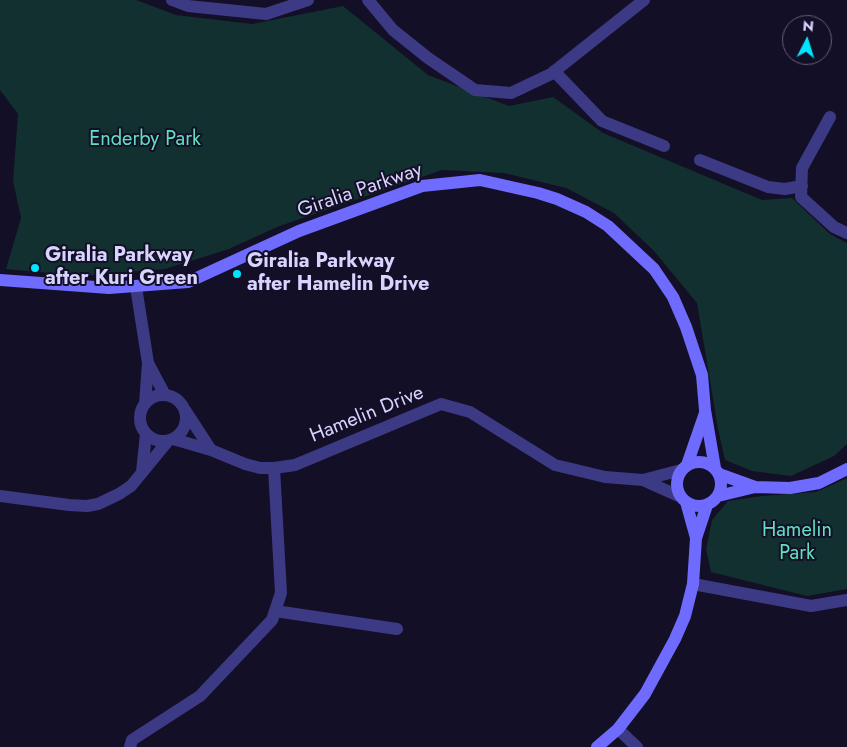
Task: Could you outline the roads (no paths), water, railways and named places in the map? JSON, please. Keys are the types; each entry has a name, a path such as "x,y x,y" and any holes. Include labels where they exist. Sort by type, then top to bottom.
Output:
{"street":[{"path":"172,0 188,6 266,14 308,0"},
{"path":"368,0 393,30 428,58 476,90 511,93 554,71 644,0"},
{"path":"554,71 602,121 664,146"},
{"path":"830,117 802,168 801,197 834,226 847,233"},
{"path":"700,160 768,187 785,189 802,186"},
{"name":"Giralia Parkway","path":"0,280 109,288 188,282 299,231 422,186 480,180 557,198 586,212 608,226 654,269 673,297 686,327 702,375 705,410 717,471"},
{"path":"136,287 148,363 144,404 140,414 140,420 146,434 142,472"},
{"path":"148,363 165,395"},
{"path":"144,404 152,398 165,395 177,400 212,450"},
{"name":"Hamelin Drive","path":"171,440 212,450 245,464 260,468 274,468 295,464 442,404 470,412 555,465 605,477 642,480 683,500"},
{"path":"0,496 87,506 98,504 131,486 171,440 183,430 186,424 185,410"},
{"name":"Giralia Parkway","path":"684,467 705,410"},
{"path":"146,434 156,440 171,440"},
{"path":"696,538 676,484 678,476 684,467 694,462 709,464 717,471 756,487"},
{"name":"Hamelin Drive","path":"642,480 684,467"},
{"path":"130,747 132,740 200,696 272,620 281,592 274,468"},
{"path":"683,500 700,507 707,505 718,496 756,487 790,488 819,483 847,469"},
{"path":"717,471 721,482 718,496"},
{"path":"597,747 618,729 645,694 675,639 685,616 694,584 696,538 707,505"},
{"path":"694,584 811,606 847,600"},
{"path":"276,611 397,629"},
{"path":"618,729 637,747"}],"place":[{"name":"Giralia Parkway after Kuri Green","path":"35,268"},
{"name":"Giralia Parkway after Hamelin Drive","path":"237,274"}],"park label":[{"name":"Enderby Park","path":"145,140"},
{"name":"Hamelin Park","path":"797,542"}]}
